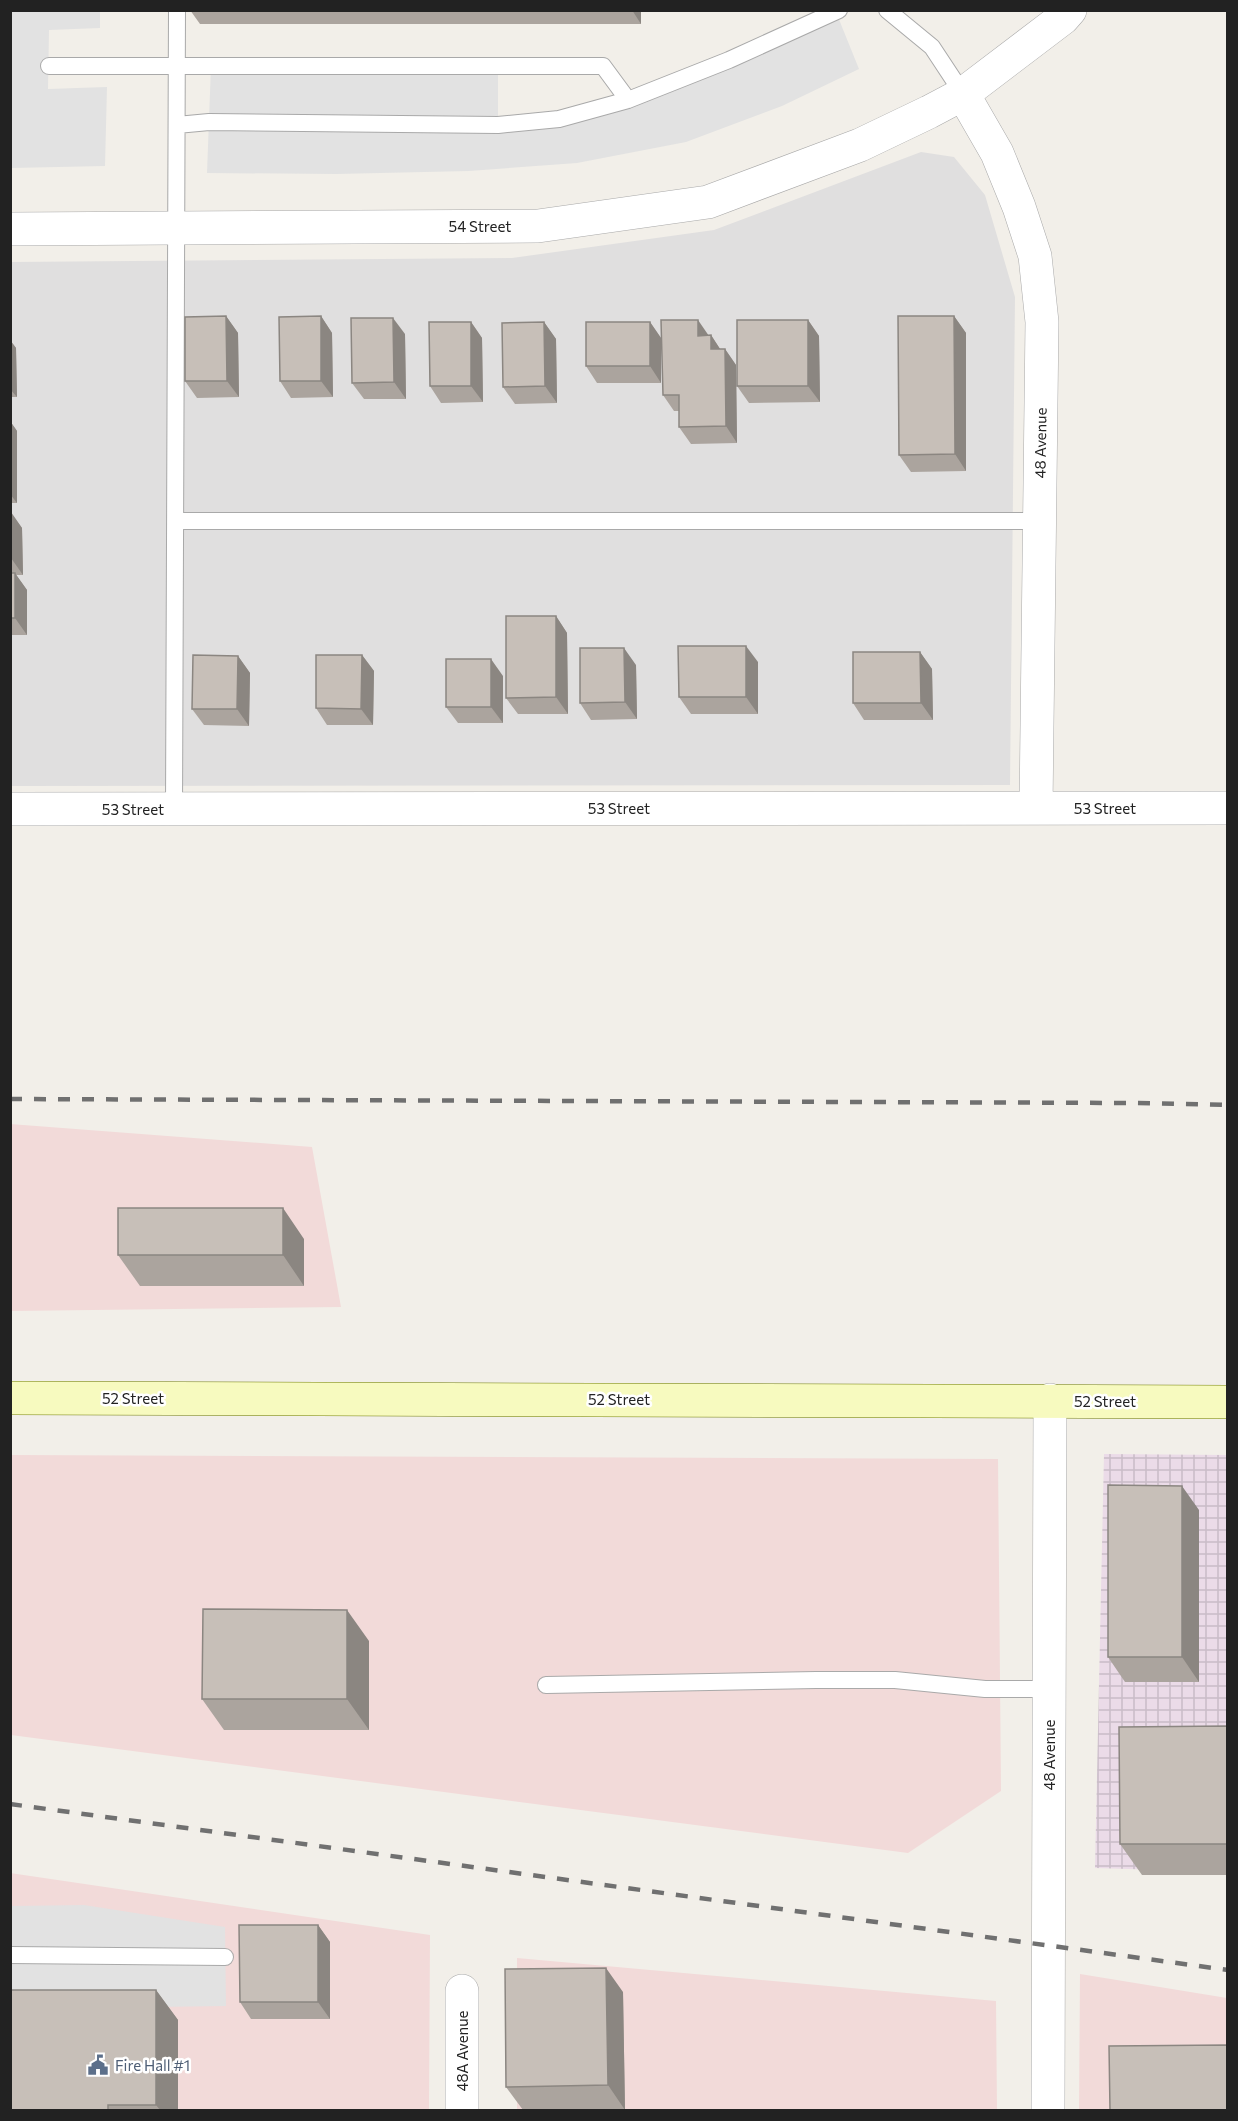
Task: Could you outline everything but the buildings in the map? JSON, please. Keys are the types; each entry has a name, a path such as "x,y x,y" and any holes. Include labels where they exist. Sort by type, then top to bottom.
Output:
{"main road":[{"name":"52 Street","path":"10,1398 1227,1402"}],"street":[{"name":"54 Street","path":"10,229 538,226 708,202 860,145 963,94 1063,18 1070,10"},
{"name":"48 Avenue","path":"963,94 997,153 1019,207 1035,256 1042,322 1035,808"},
{"name":"53 Street","path":"10,809 1227,808"},
{"name":"48 Avenue","path":"1048,2110 1050,1401"},
{"name":"48A Avenue","path":"462,1991 462,2110"}],"lane":[{"path":"174,809 177,10"},
{"path":"177,125 209,122 498,125 559,119 628,100 729,60 839,10"},
{"path":"887,10 932,47 963,94"},
{"path":"49,66 603,66 628,100"},
{"path":"176,521 1038,521"},
{"path":"546,1685 895,1680 985,1689 1049,1689"},
{"path":"10,1955 225,1957"}],"shaded area":[{"path":"10,11 100,11 100,28 49,30 48,89 107,87 105,166 11,168"},
{"path":"836,12 859,69 782,106 686,142 577,163 469,171 336,174 207,173 211,66 498,66 498,124 559,119"},
{"path":"921,152 954,157 985,195 1015,297 1010,785 11,786 10,262 512,258 714,230"},
{"path":"10,1124 312,1147 341,1307 11,1311"},
{"path":"1104,1454 1227,1455 1227,1872 1095,1868"},
{"path":"11,1455 998,1459 1001,1791 908,1853 11,1735"},
{"path":"10,1873 430,1935 429,2110 11,2110"},
{"path":"84,1905 225,1927 226,2006 11,2009 10,1906"},
{"path":"517,1958 996,2001 997,2110 517,2110"},
{"path":"1080,1974 1227,1998 1227,2110 1079,2110"}],"railway":[{"path":"10,1099 1228,1105"},
{"path":"10,1804 1228,1970"}],"place":[{"name":"Fire Hall #1","path":"98,2065"}]}
